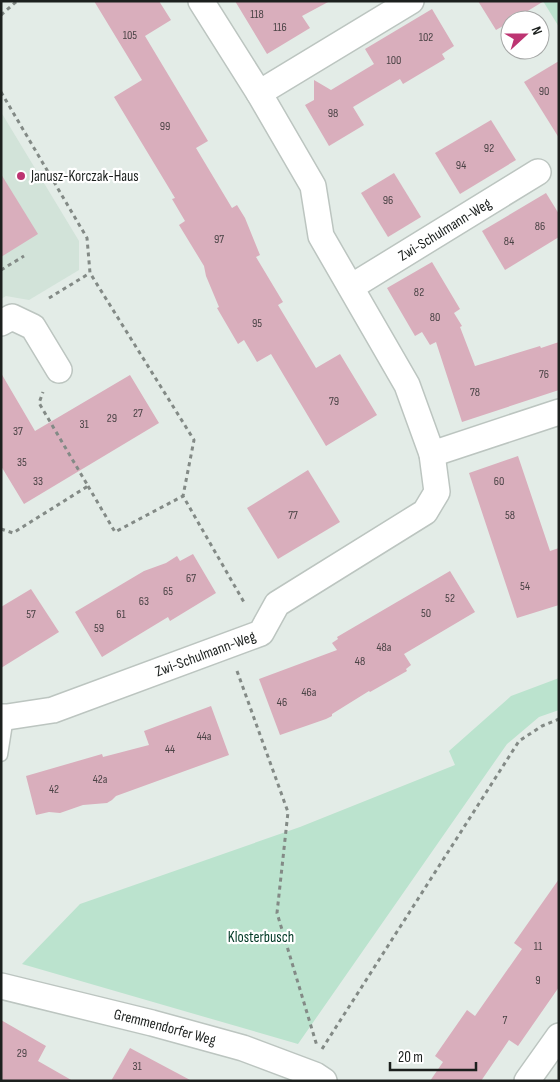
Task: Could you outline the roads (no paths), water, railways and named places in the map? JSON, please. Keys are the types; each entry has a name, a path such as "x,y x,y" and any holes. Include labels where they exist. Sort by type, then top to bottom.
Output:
{"street":[{"name":"Zwi-Schulmann-Weg","path":"4,717 53,710 261,633 277,604 425,512 437,492 432,454 407,385 321,236 313,186 201,1"},
{"path":"258,93 411,1"},
{"name":"Zwi-Schulmann-Weg","path":"351,287 538,172"},
{"path":"1,323 12,317 33,327 59,370"},
{"path":"432,454 559,412"},
{"name":"Gremmendorfer Weg","path":"1,986 152,1023 243,1048 315,1075 324,1081"},
{"path":"528,1081 556,1046"}],"lane":[{"name":"Zwi-Schulmann-Weg","path":"1,755 4,717"}],"place":[{"name":"Janusz-Korczak-Haus","path":"21,176"}],"park label":[{"name":"Klosterbusch","path":"261,937"}]}
